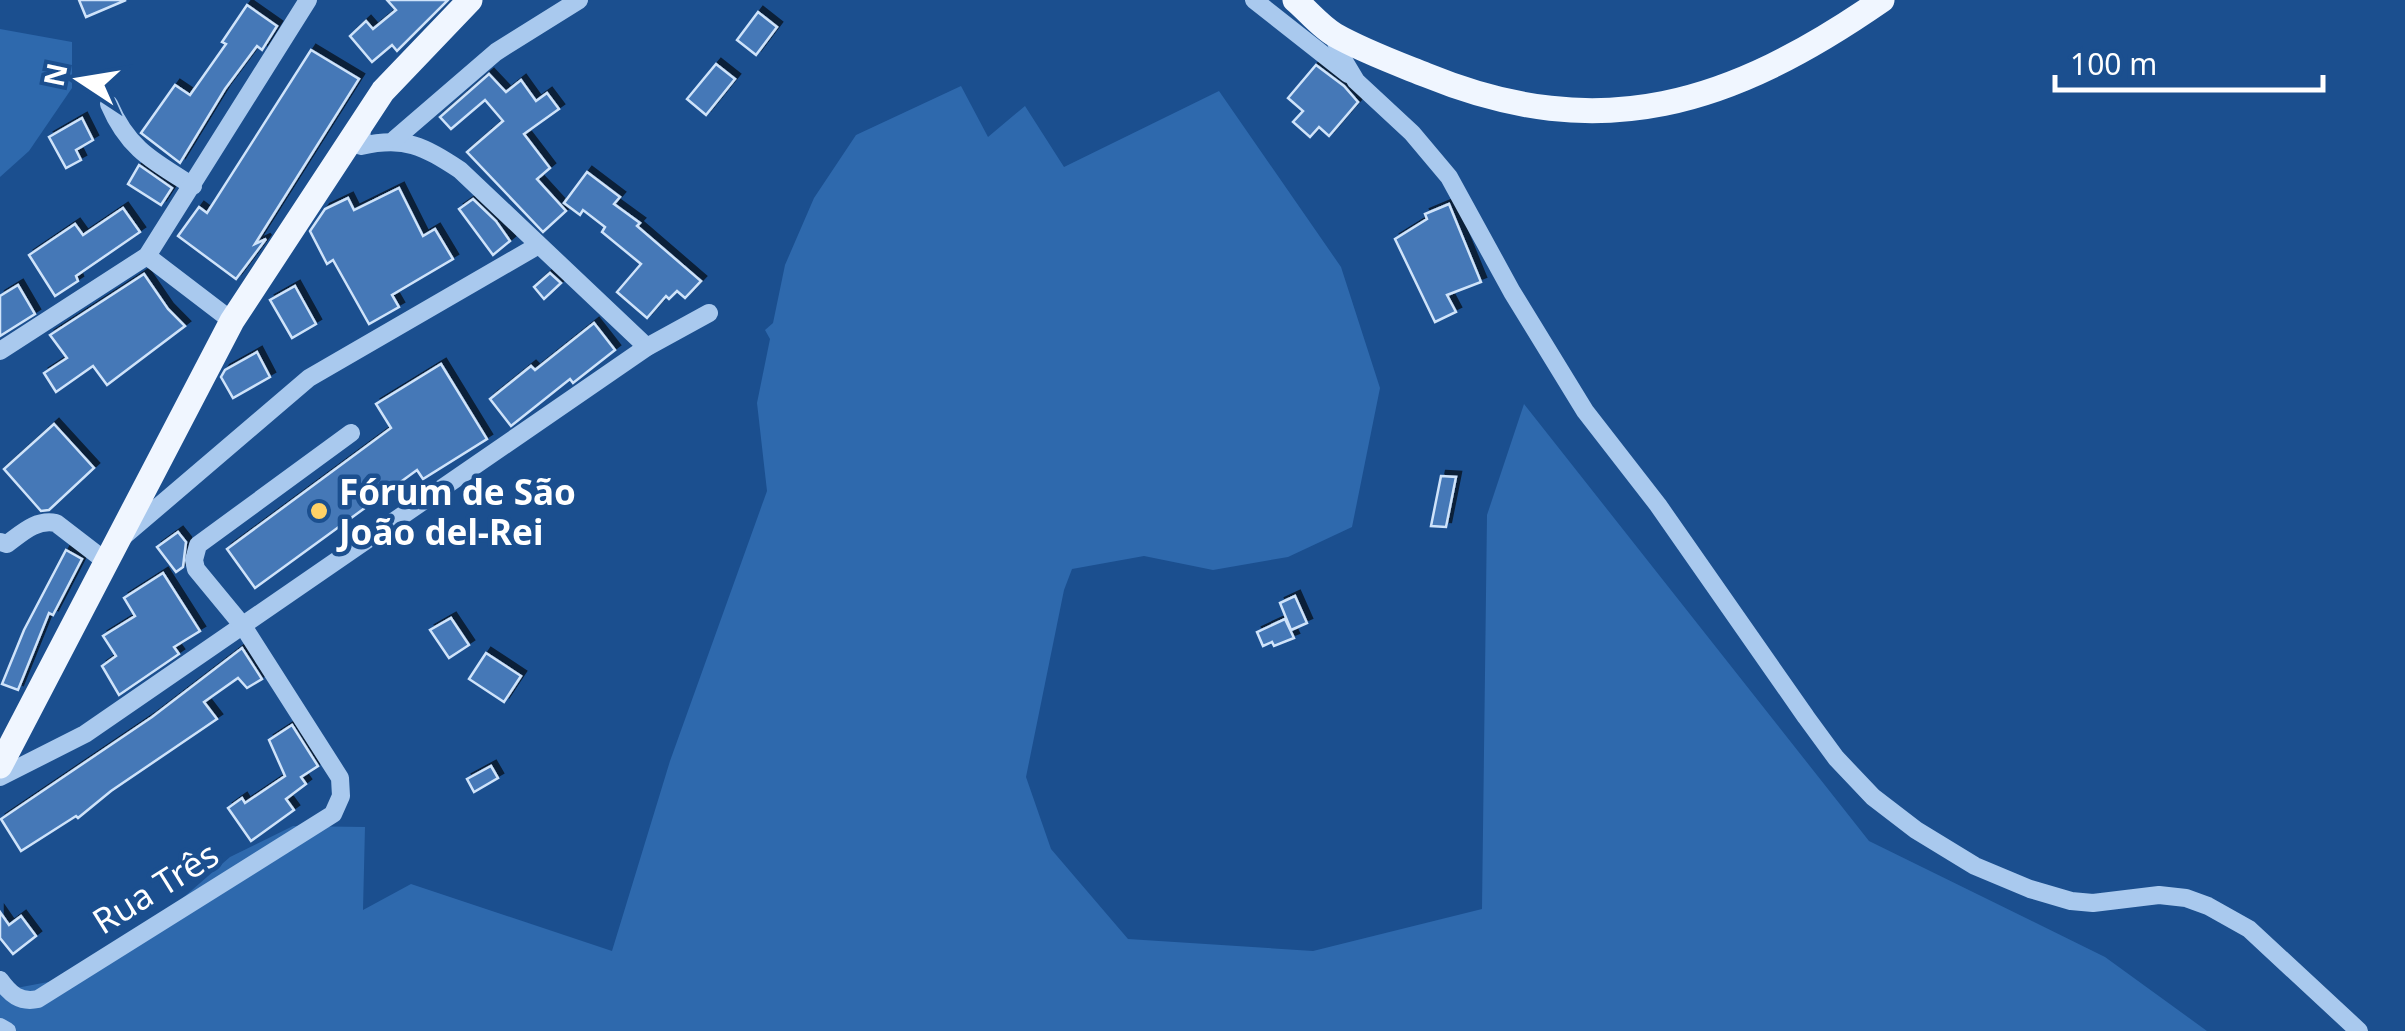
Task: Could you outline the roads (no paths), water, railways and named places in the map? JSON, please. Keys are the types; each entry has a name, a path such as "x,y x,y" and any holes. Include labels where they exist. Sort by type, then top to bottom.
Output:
{"main road":[{"path":"0,766 232,321 383,91 470,0"},
{"path":"1295,0 1333,34 1471,94 1533,108 1593,112 1670,104 1730,84 1781,64 1882,0"}],"street":[{"path":"0,351 146,256 308,0"},
{"path":"395,140 481,64 579,0"},
{"path":"1254,0 1356,81 1412,133 1449,177 1512,292 1585,411 1658,505 1816,731 1873,797 1916,830 1975,866 2030,889 2071,901 2093,903 2159,894 2208,906 2249,930 2288,962 2358,1031"},
{"path":"1333,34 1356,81"},
{"path":"109,104 133,145 192,186"},
{"path":"362,121 361,146 395,140 434,152 460,170 647,347"},
{"path":"120,539 309,378 537,246"},
{"path":"146,256 232,321"},
{"path":"0,777 85,734 647,347 709,313"},
{"path":"243,626 196,569 198,545 350,434"},
{"path":"0,542 7,544 40,522 48,521 108,563"},
{"name":"Rua Três","path":"4,986 25,1000 38,999 334,814 341,796 340,778 243,626"},
{"path":"0,1028 7,1031"}],"place":[{"name":"Fórum de São João del-Rei","path":"319,511"}]}
